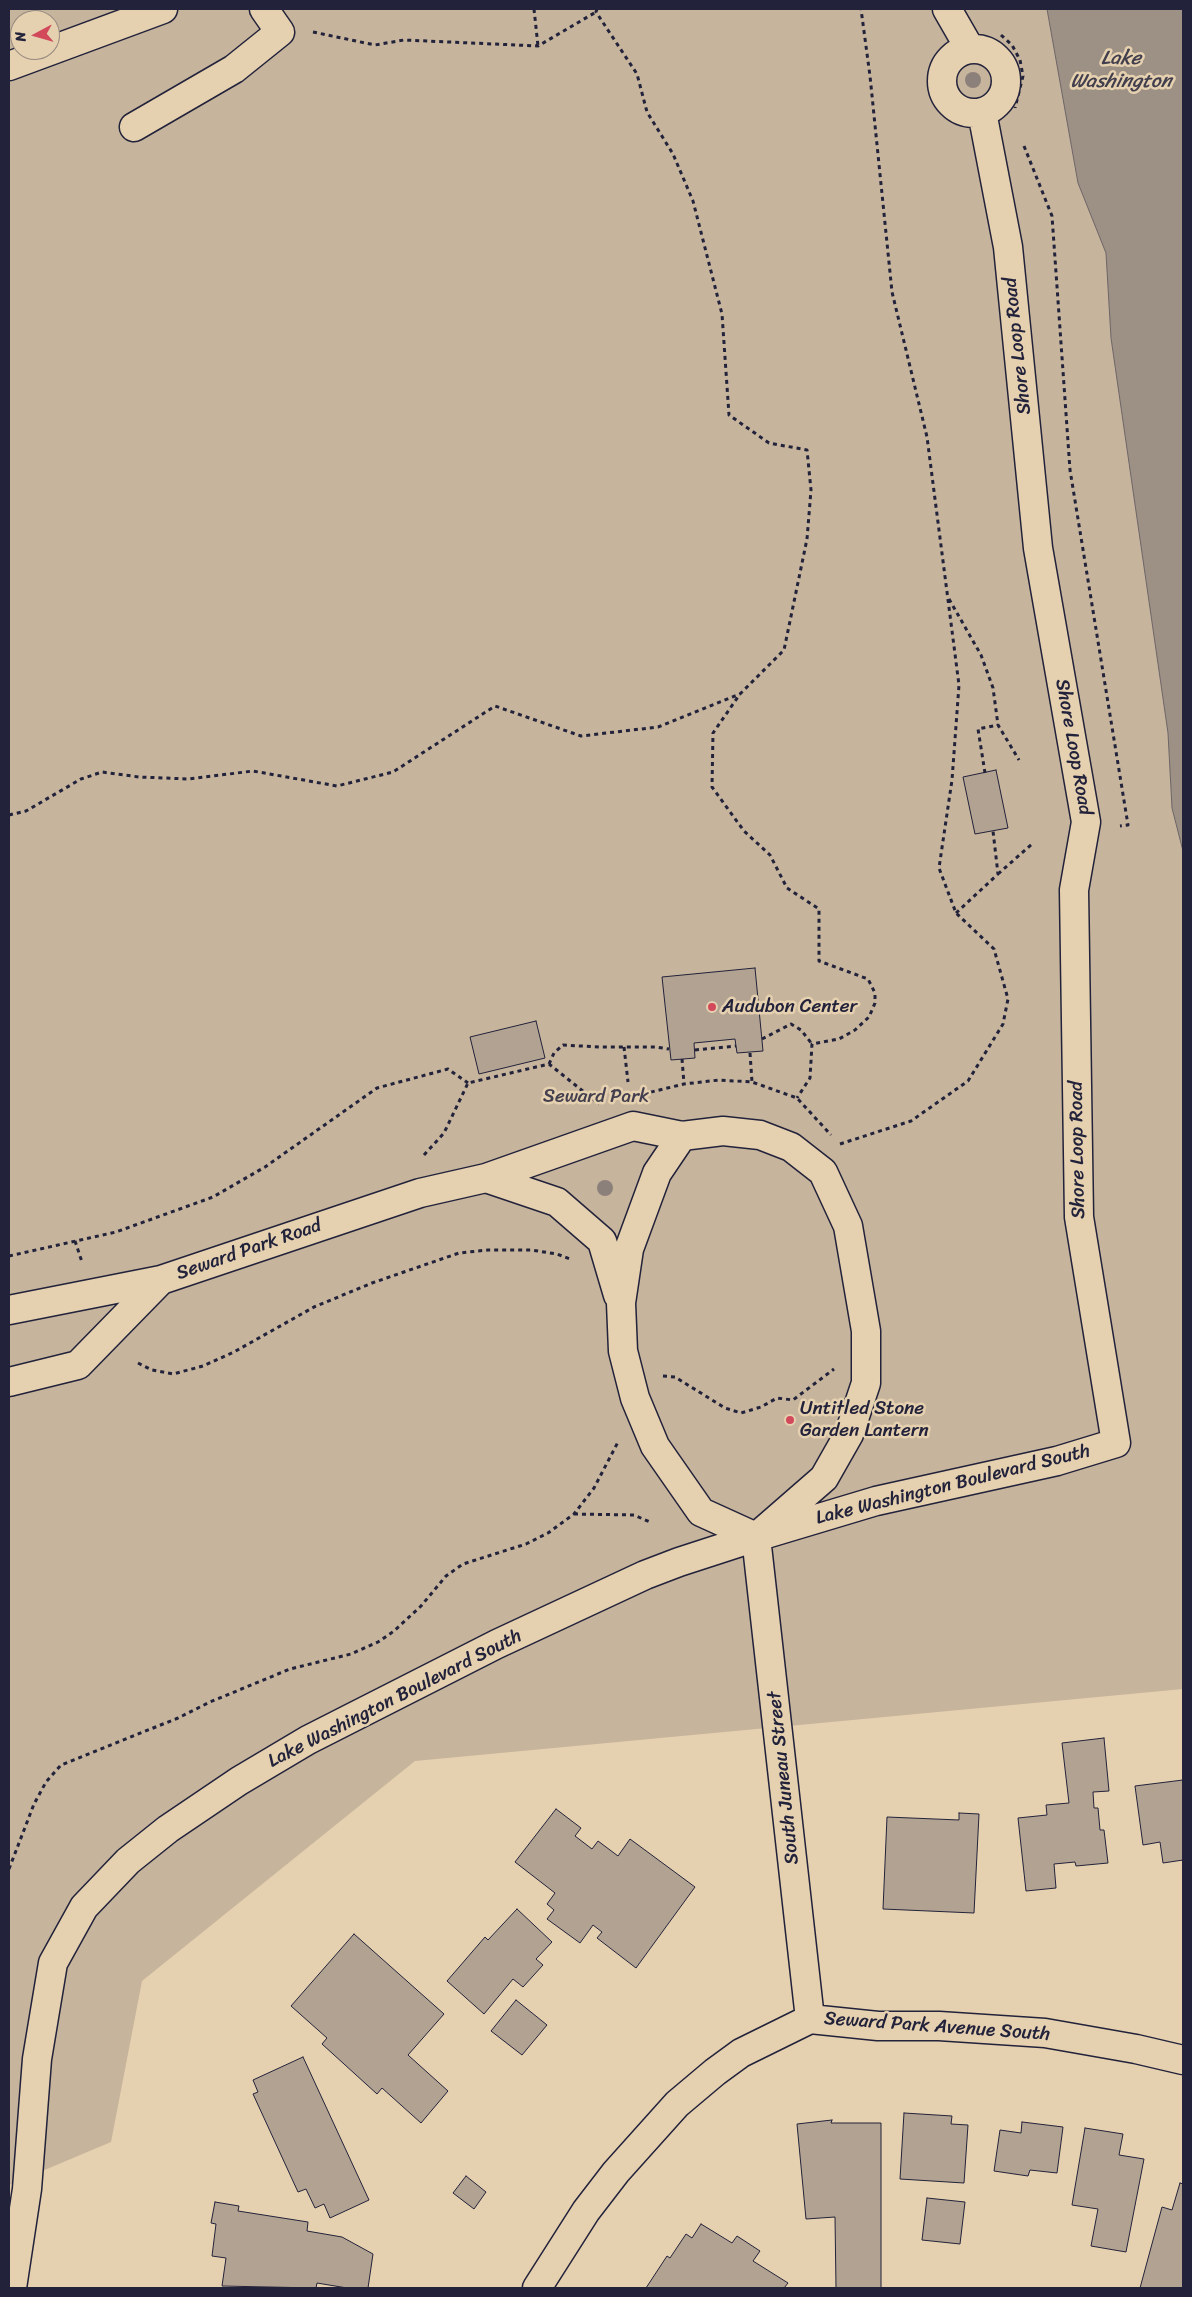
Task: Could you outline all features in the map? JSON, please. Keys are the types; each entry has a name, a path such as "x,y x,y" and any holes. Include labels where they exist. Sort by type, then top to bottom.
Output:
{"street":[{"path":"9,66 163,9"},
{"path":"134,127 234,69 280,32 264,9"},
{"path":"952,16 970,48"},
{"path":"970,48 980,48 989,51 1003,65 1006,75 1007,84 1001,98 991,108 982,112 961,110 952,105 946,97 942,86 945,66 960,52 970,48"},
{"name":"Shore Loop Road","path":"982,112 1008,247 1038,548 1086,822 1074,890 1079,1217 1116,1443"},
{"name":"Seward Park Road","path":"9,1310 160,1280 420,1193 486,1178 633,1126 682,1136 723,1131 760,1135 791,1147 823,1172 848,1226 866,1331 866,1383 849,1434 824,1478 756,1537"},
{"path":"682,1136 657,1173 640,1215 629,1250 621,1303 623,1351 635,1398 655,1446 701,1512 756,1537"},
{"path":"486,1178 557,1202 602,1241 621,1303"},
{"path":"9,1382 78,1365 160,1280"},
{"name":"Lake Washington Boulevard South","path":"12,2288 27,2189 37,2058 53,1963 84,1907 128,1861 168,1829 239,1781 308,1740 497,1644 645,1575 756,1537 876,1501 1057,1461 1116,1443"},
{"name":"South Juneau Street","path":"756,1537 810,2019"},
{"name":"Seward Park Avenue South","path":"537,2288 559,2251 610,2180 677,2104 715,2072 742,2053 810,2019 878,2026 939,2026 1045,2033 1136,2048 1183,2060"}],"path":[{"path":"534,9 538,46"},
{"path":"639,1095 684,1084 719,1080 752,1082 797,1098 839,1144 911,1121 968,1080 1003,1024 1008,999 994,949 956,913 939,868 952,780 959,685 927,437 892,292 870,76 861,9"},
{"path":"280,32 298,29 375,45 404,40 538,46 596,10 637,74 647,112 673,154 692,201 722,314 729,415 769,444 807,450 811,490 807,539 784,650 740,694 713,733 712,787 744,831 770,855 787,888 819,910 819,961 868,979 875,993 875,1003 869,1016 855,1030 839,1040 812,1044"},
{"path":"952,16 997,32 1012,45 1020,60 1023,76 1012,116"},
{"path":"1023,143 1052,216 1070,470 1128,825 1120,826"},
{"path":"948,596 981,655 993,688 998,725 1019,760"},
{"path":"9,815 26,811 81,779 102,772 139,777 188,779 253,771 337,786 393,772 495,706 581,736 658,727 740,694"},
{"path":"985,773 978,729 998,725"},
{"path":"993,831 998,874"},
{"path":"956,913 1032,844"},
{"path":"762,1039 792,1024 812,1044 810,1078 797,1098"},
{"path":"549,1064 554,1053 563,1045 656,1047 669,1049"},
{"path":"695,1050 736,1046"},
{"path":"624,1047 628,1082"},
{"path":"750,1052 752,1082"},
{"path":"682,1059 684,1084"},
{"path":"9,1256 116,1232 213,1197 265,1167 377,1088 448,1069 468,1083 549,1064"},
{"path":"549,1064 601,1105"},
{"path":"424,1155 444,1133 468,1083"},
{"path":"75,1241 82,1262"},
{"path":"138,1363 152,1370 173,1374 203,1366 234,1352 323,1304 372,1283 459,1253 488,1250 531,1250 557,1254 573,1260"},
{"path":"658,1379 664,1376 675,1377 725,1408 741,1413 761,1407 776,1398 793,1400 834,1368"},
{"path":"9,1869 34,1804 46,1782 61,1765 178,1718 210,1702 290,1669 352,1654 378,1642 394,1631 420,1606 446,1576 463,1564 526,1544 548,1533 574,1514 594,1488 619,1440"},
{"path":"574,1514 634,1515 652,1523"}],"green space":[{"name":"Seward Park","path":"9,9 1047,9 1078,183 1106,252 1111,338 1168,733 1172,808 1183,851 1183,1689 415,1761 142,1981 111,2142 9,2185"}],"water":[{"name":"Lake Washington","path":"1047,9 1183,9 1183,851 1172,808 1168,733 1111,338 1106,253 1078,183"}],"building":[{"path":"996,770 1008,828 975,834 963,777"},
{"name":"Audubon Center","path":"755,968 763,1051 737,1053 735,1039 694,1043 695,1058 671,1060 662,977"},
{"path":"536,1021 545,1058 479,1074 470,1037"},
{"path":"1104,1738 1109,1791 1093,1792 1094,1808 1098,1808 1100,1830 1104,1830 1108,1863 1076,1866 1075,1862 1054,1864 1056,1888 1026,1891 1018,1818 1047,1815 1046,1805 1069,1803 1062,1743"},
{"path":"1183,1780 1183,1860 1163,1863 1160,1842 1143,1845 1135,1786"},
{"path":"556,1809 581,1828 575,1836 592,1849 598,1841 618,1856 630,1839 695,1887 636,1968 597,1938 602,1932 593,1925 580,1943 547,1919 554,1910 547,1904 555,1893 515,1862"},
{"path":"959,1813 979,1814 974,1913 883,1909 887,1817 959,1820"},
{"path":"517,1909 552,1942 536,1959 543,1965 523,1987 513,1979 484,2014 447,1981 485,1937 488,1940"},
{"path":"354,1934 444,2014 408,2055 448,2091 421,2123 382,2088 377,2094 322,2044 327,2038 291,2006"},
{"path":"516,2000 547,2025 522,2055 491,2031"},
{"path":"303,2057 369,2200 330,2218 324,2204 315,2208 306,2189 298,2192 253,2094 258,2092 253,2080"},
{"path":"904,2113 952,2116 951,2124 968,2125 964,2183 900,2179"},
{"path":"832,2120 831,2123 881,2123 881,2288 836,2288 835,2217 806,2219 797,2124"},
{"path":"1022,2122 1063,2127 1057,2173 1030,2170 1028,2176 994,2171 1000,2130 1021,2133"},
{"path":"1085,2128 1123,2134 1119,2155 1144,2159 1126,2252 1091,2246 1098,2209 1072,2205"},
{"path":"466,2176 486,2192 474,2209 453,2193"},
{"path":"1180,2183 1183,2184 1183,2288 1140,2288 1162,2207 1172,2210"},
{"path":"927,2198 965,2202 960,2244 922,2240"},
{"path":"215,2202 239,2206 238,2211 308,2222 307,2231 342,2237 373,2254 368,2288 347,2288 317,2283 316,2288 222,2286 226,2258 212,2256 216,2224 211,2223"},
{"path":"701,2224 732,2243 737,2236 760,2251 753,2261 788,2283 784,2288 646,2288 667,2256 670,2258 686,2234 692,2238"}],"place":[{"name":"Audubon Center","path":"712,1007"},
{"name":"Untitled Stone Garden Lantern","path":"790,1420"}]}
